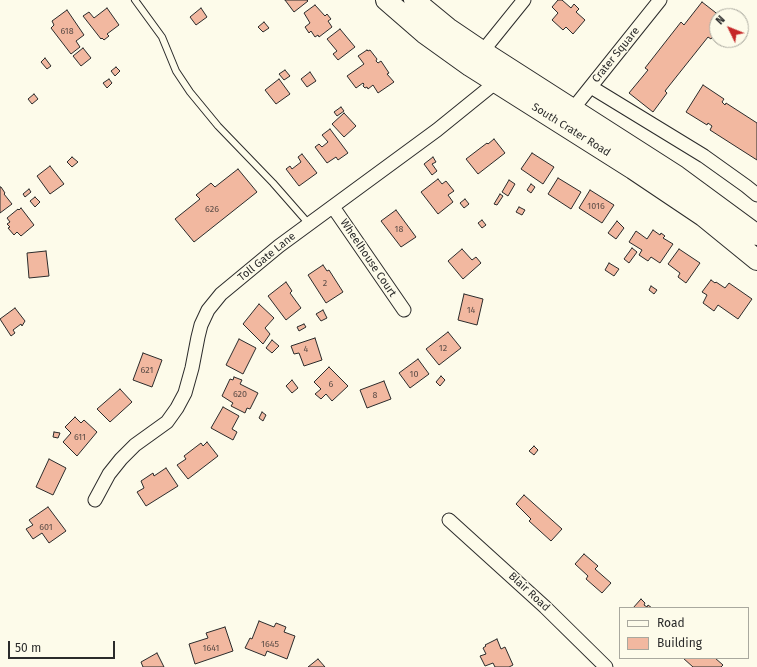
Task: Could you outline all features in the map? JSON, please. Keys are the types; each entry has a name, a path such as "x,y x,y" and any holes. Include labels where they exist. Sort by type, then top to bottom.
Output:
{"main road":[{"name":"South Crater Road","path":"386,0 424,32 476,58 511,70 677,176 754,242"},
{"name":"South Crater Road","path":"414,0 448,28 476,58 496,83 633,169 703,216 754,242"}],"street":[{"path":"476,58 524,0"},
{"name":"Crater Square","path":"572,110 660,0"},
{"name":"Toll Gate Lane","path":"95,500 109,474 121,459 135,445 167,422 177,408 185,392 192,368 201,325 208,310 221,294 279,246 437,130 511,70"},
{"path":"591,87 704,156 746,186 757,196"},
{"name":"Wheelhouse Court","path":"333,207 404,310"},
{"name":"Blair Road","path":"449,520 545,607 606,667"}],"lane":[{"path":"135,0 162,37 176,71 190,92 218,126 273,182 310,224"}],"building":[{"path":"285,0 307,0 308,1 294,12"},
{"path":"558,0 562,0 571,8 574,4 579,9 576,12 585,20 573,34 566,27 563,30 552,20 558,13 552,7"},
{"path":"702,2 710,8 709,38 665,91 667,93 653,112 629,93 648,70 645,68 681,22 684,25"},
{"path":"315,5 325,16 327,14 331,19 328,21 332,27 319,37 318,35 315,37 311,31 309,33 305,27 310,23 304,13"},
{"path":"107,8 119,25 107,34 109,36 104,40 102,38 101,39 83,16 89,12 94,18"},
{"path":"201,8 207,17 196,25 190,17"},
{"path":"67,10 84,35 76,41 80,47 71,54 51,28 54,25 52,21"},
{"path":"264,22 269,28 263,32 258,27"},
{"path":"340,29 355,47 338,60 333,54 337,51 327,39"},
{"path":"83,48 91,58 81,66 73,56"},
{"path":"367,50 370,50 377,59 376,61 378,63 381,61 389,73 387,74 394,82 378,93 373,85 368,89 367,87 365,88 363,86 363,83 356,88 347,76 364,64 358,56"},
{"path":"45,58 51,66 47,69 41,62"},
{"path":"116,67 120,71 115,76 111,71"},
{"path":"285,70 290,76 284,80 279,74"},
{"path":"310,72 316,81 307,87 301,79"},
{"path":"109,79 112,83 107,88 103,83"},
{"path":"279,79 290,94 276,104 265,90"},
{"path":"703,85 724,99 722,102 725,105 726,103 757,123 757,160 710,130 712,126 708,123 707,125 686,112"},
{"path":"34,94 38,99 32,104 28,99"},
{"path":"341,107 344,111 337,116 334,112"},
{"path":"344,113 356,126 344,137 332,124"},
{"path":"330,129 348,153 338,160 336,157 327,163 315,147 319,144 322,147 328,142 322,135"},
{"path":"494,139 505,153 478,174 466,159"},
{"path":"532,153 554,167 543,184 521,169"},
{"path":"302,154 317,173 299,186 286,169 290,166 292,169 301,162 298,157"},
{"path":"72,157 78,162 72,167 67,162"},
{"path":"433,157 436,162 432,164 437,171 432,175 424,164"},
{"path":"50,166 64,184 50,194 37,176"},
{"path":"238,169 257,192 194,242 175,219 200,199 196,195 211,183 215,187"},
{"path":"558,178 581,192 571,209 548,194"},
{"path":"438,179 442,184 446,181 454,191 448,195 453,202 438,214 421,192"},
{"path":"509,180 515,184 508,196 502,192"},
{"path":"531,184 535,187 531,193 527,190"},
{"path":"0,187 12,204 0,213"},
{"path":"29,189 31,192 25,197 23,194"},
{"path":"590,190 614,205 602,223 579,208"},
{"path":"500,194 503,196 497,205 494,204"},
{"path":"35,197 40,202 35,207 30,201"},
{"path":"465,199 469,204 464,208 460,203"},
{"path":"519,207 525,210 522,215 516,212"},
{"path":"21,208 34,225 21,236 17,232 14,235 8,228 10,227 7,224 10,222 7,218"},
{"path":"396,210 416,237 401,247 381,221"},
{"path":"482,220 486,225 482,228 478,223"},
{"path":"617,221 624,228 616,239 608,233"},
{"path":"653,230 660,235 661,233 665,236 663,238 673,244 660,263 651,257 648,261 639,255 642,250 629,242 636,231 647,239"},
{"path":"632,248 637,252 629,263 624,259"},
{"path":"462,249 472,260 476,257 481,263 463,279 448,261"},
{"path":"679,249 700,263 686,283 678,277 680,273 668,264"},
{"path":"46,251 49,276 29,278 27,253"},
{"path":"609,263 619,269 614,276 605,270"},
{"path":"323,265 327,271 329,270 343,292 326,303 308,275"},
{"path":"711,280 725,288 729,283 752,299 738,319 718,305 714,311 703,303 707,295 702,292"},
{"path":"286,282 292,291 290,293 301,308 286,320 268,296"},
{"path":"651,286 657,290 654,294 649,290"},
{"path":"464,294 483,299 477,325 458,320"},
{"path":"259,304 274,318 265,328 270,334 263,344 243,324"},
{"path":"15,308 25,321 22,326 21,324 13,330 15,333 11,336 0,319"},
{"path":"323,310 327,318 321,321 316,314"},
{"path":"304,324 306,327 299,331 297,327"},
{"path":"448,332 461,348 439,365 426,349"},
{"path":"315,338 322,360 304,366 299,353 294,354 291,346"},
{"path":"239,339 256,348 243,374 226,365"},
{"path":"272,340 279,346 272,353 266,348"},
{"path":"143,353 162,360 152,387 133,380"},
{"path":"418,359 429,374 410,388 399,373"},
{"path":"329,367 348,386 332,401 326,394 321,399 315,394 321,389 314,382"},
{"path":"441,376 445,380 440,386 436,382"},
{"path":"234,377 242,380 240,384 258,393 250,409 247,408 245,413 231,406 233,403 222,396 230,379 233,380"},
{"path":"292,380 298,388 292,393 286,386"},
{"path":"384,381 391,399 367,408 360,390"},
{"path":"120,389 132,402 110,422 97,409"},
{"path":"223,407 239,416 232,429 237,432 233,440 211,428"},
{"path":"262,412 266,415 263,421 259,418"},
{"path":"75,417 81,423 84,420 97,432 77,456 63,442 71,433 65,427"},
{"path":"54,432 60,433 58,438 53,437"},
{"path":"207,442 218,456 188,479 177,465 186,459 184,456 201,443 203,446"},
{"path":"534,446 538,450 534,455 529,451"},
{"path":"49,459 66,468 53,495 36,487"},
{"path":"166,468 178,486 146,506 137,492 144,488 141,481 153,473 154,476"},
{"path":"524,495 562,529 551,541 529,521 531,519 516,504"},
{"path":"48,507 66,531 49,543 42,533 33,539 26,529 33,525 29,520"},
{"path":"584,554 598,566 595,569 611,583 602,593 586,579 588,576 575,564"},
{"path":"641,599 647,607 634,607"},
{"path":"259,621 274,627 276,623 286,627 284,632 295,636 287,659 267,651 265,656 245,648 250,638 252,639"},
{"path":"225,627 233,651 195,664 189,644 208,638 206,633"},
{"path":"497,639 501,649 505,647 513,665 509,667 495,667 493,663 485,666 480,656 486,654 483,648 486,646 485,645"},
{"path":"157,653 164,667 143,667 141,662"},
{"path":"318,659 325,667 308,667"},
{"path":"684,659 716,659 723,665 721,667 693,667"}]}
